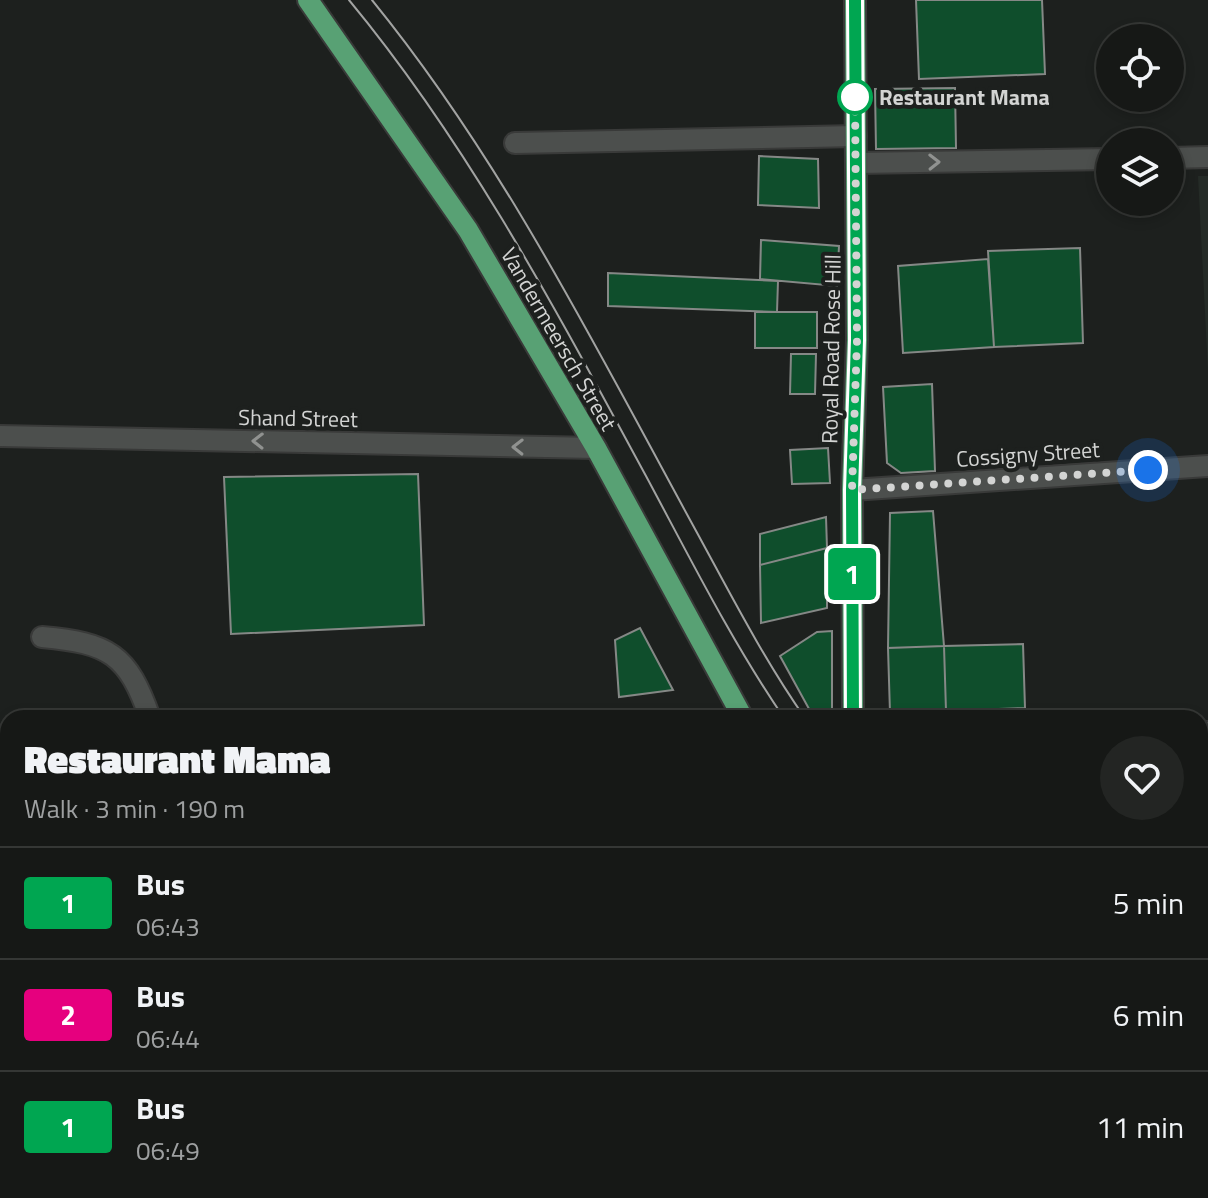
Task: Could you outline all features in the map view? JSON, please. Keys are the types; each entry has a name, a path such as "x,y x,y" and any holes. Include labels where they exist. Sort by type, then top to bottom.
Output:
{"main road":[{"name":"Vandermeersch Street","path":"308,0 468,230 596,448 739,710"},
{"name":"Royal Road Rose Hill","path":"853,709 852,490 857,340 855,0"}],"street":[{"path":"515,143 856,136"},
{"path":"1184,158 1208,157"},
{"path":"856,163 1096,159"},
{"name":"Shand Street","path":"0,436 596,448"},
{"name":"Cossigny Street","path":"852,490 1208,466"},
{"path":"42,637 81,640 106,652 126,666 139,686 147,710"}],"shaded area":[{"path":"1198,176 1208,176 1208,371"}],"building":[{"path":"916,0 1042,0 1045,74 919,79"},
{"path":"955,88 956,148 876,149 875,89"},
{"path":"759,156 818,159 819,208 758,205"},
{"path":"761,240 839,246 837,286 760,279"},
{"path":"1080,248 1083,343 994,347 988,251"},
{"path":"988,259 994,347 903,353 898,266"},
{"path":"608,273 778,281 777,312 608,306"},
{"path":"755,312 817,312 817,348 755,348"},
{"path":"791,354 816,354 815,394 790,394"},
{"path":"932,384 935,471 901,473 887,463 883,387"},
{"path":"828,448 830,483 792,484 790,450"},
{"path":"418,474 424,625 231,634 224,477"},
{"path":"933,511 944,646 888,648 890,513"},
{"path":"826,517 827,548 760,565 760,534"},
{"path":"827,548 827,608 761,623 760,565"},
{"path":"640,628 673,690 619,697 615,640"},
{"path":"832,631 832,710 810,710 780,656 817,632"},
{"path":"1023,644 1025,708 946,710 944,646"},
{"path":"944,646 946,710 890,710 888,648"}],"tram line":[{"path":"349,0 434,112 509,231 729,630 779,710"},
{"path":"372,0 464,125 506,190 584,325 747,625 800,710"}],"bus line":[{"name":"1","path":"853,710 852,490 857,340 855,0"}],"place":[{"name":"Restaurant Mama","path":"855,97"}],"route":[{"path":"855,97 857,340 852,490 1148,470"}]}
